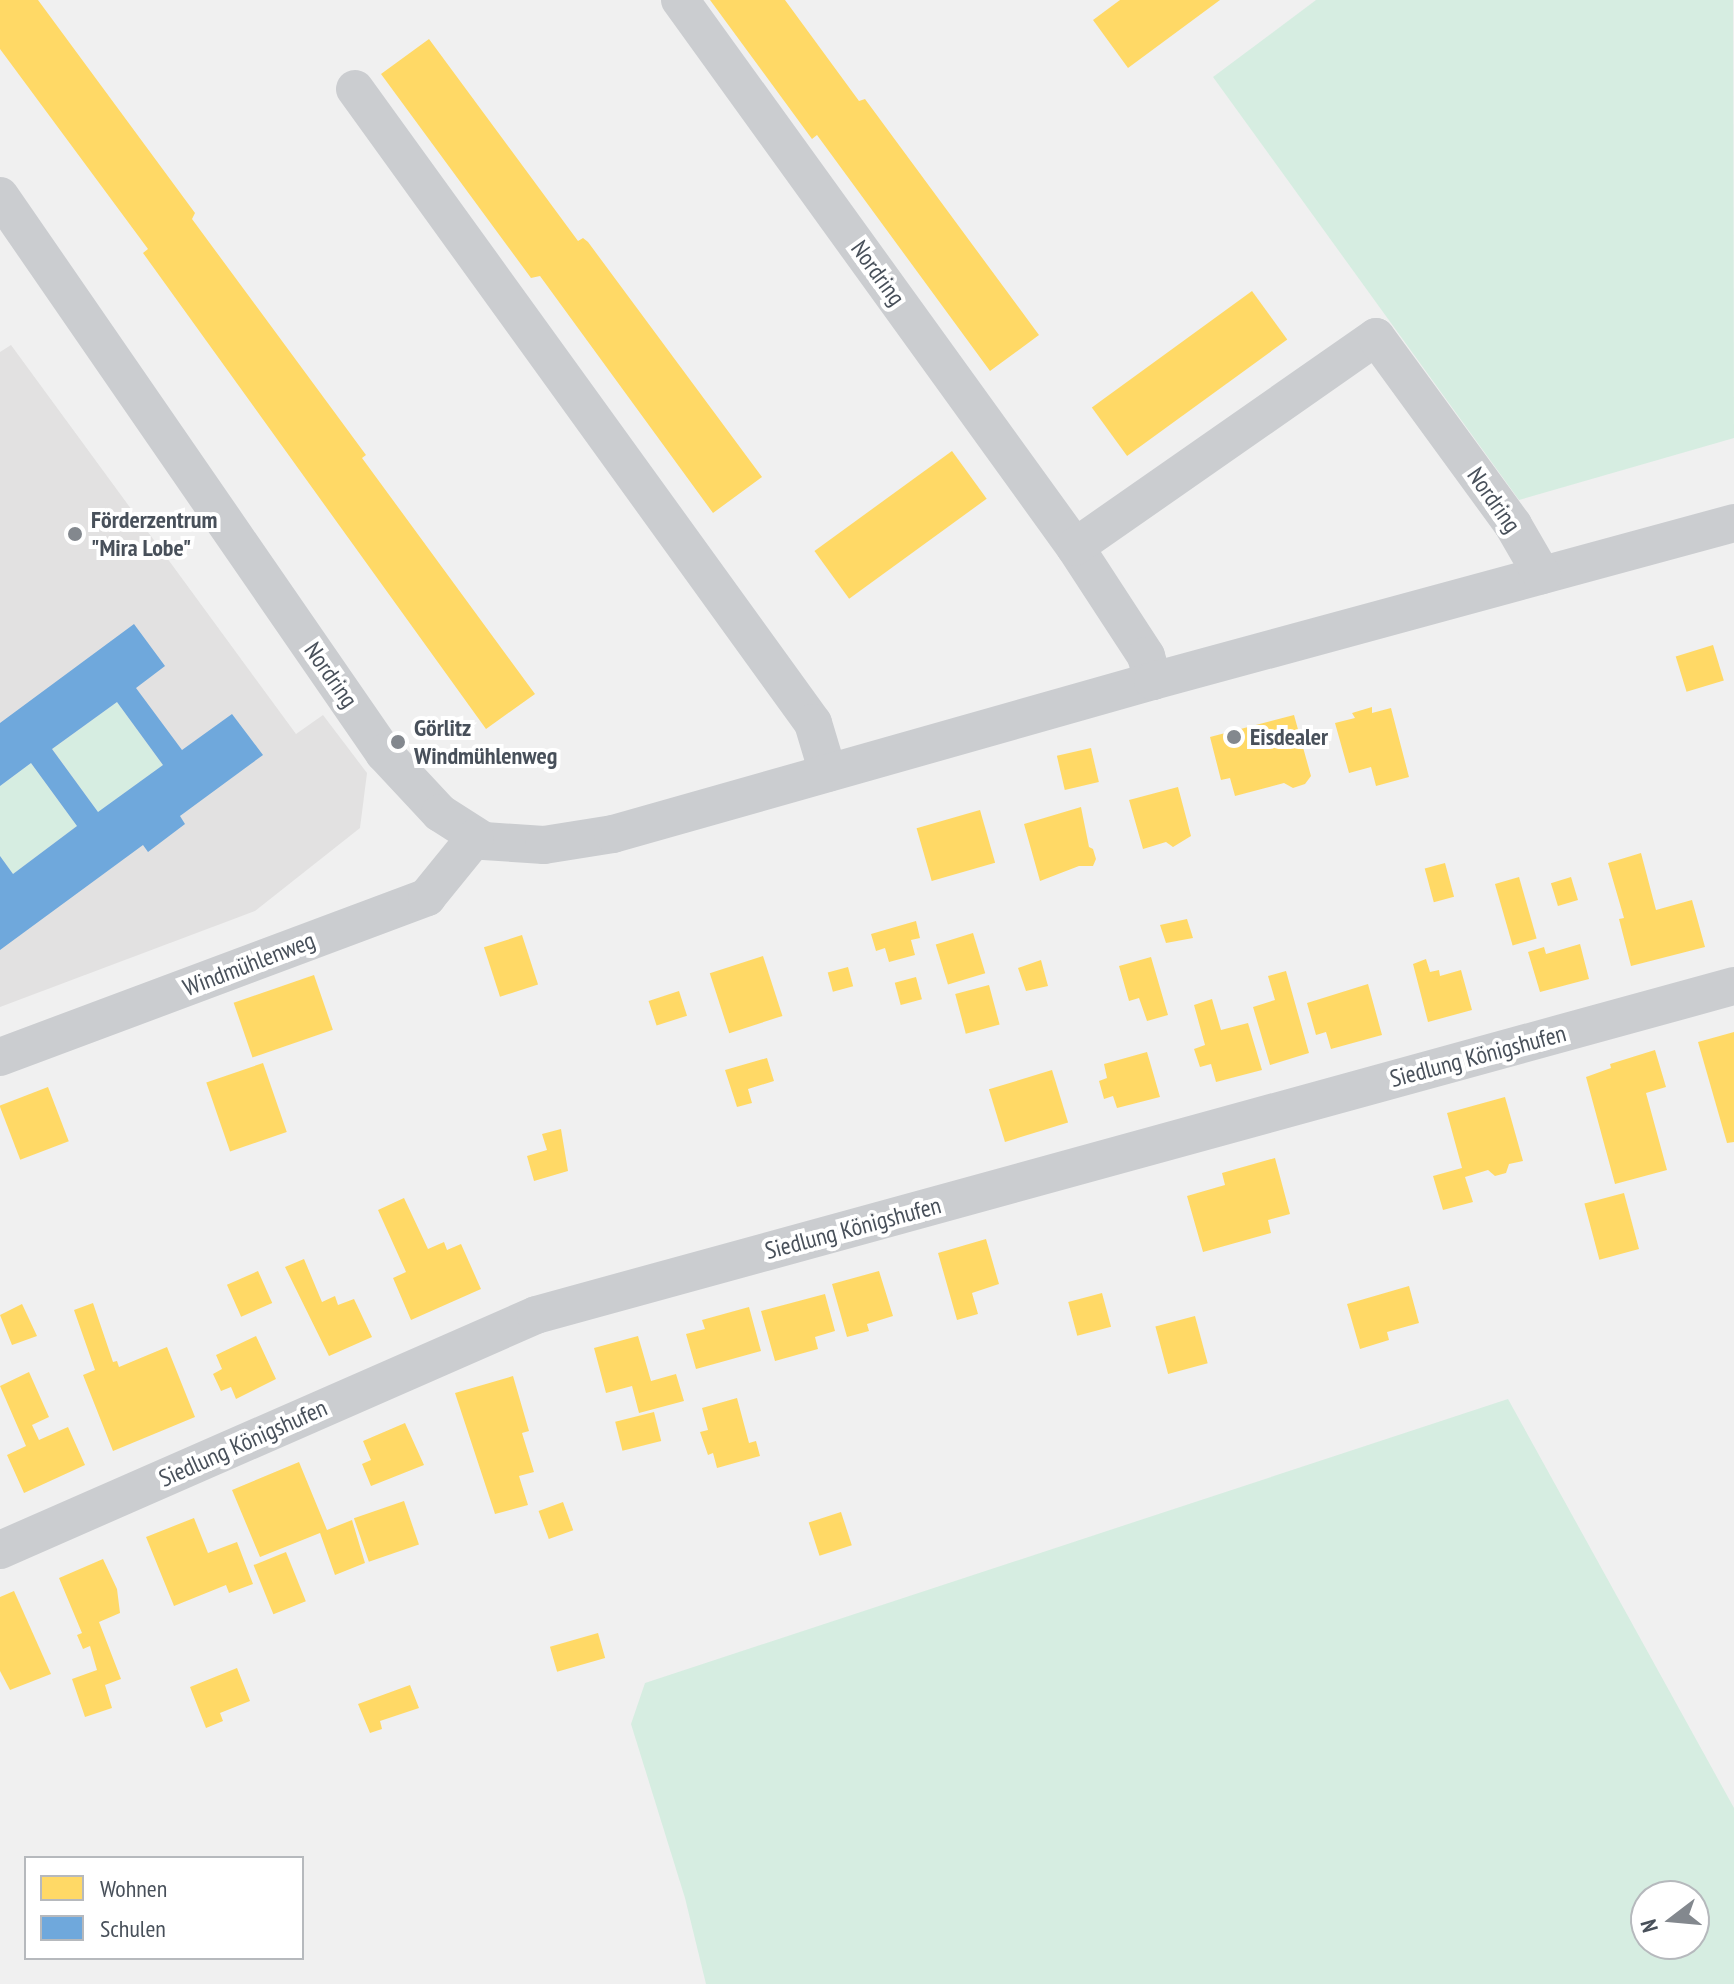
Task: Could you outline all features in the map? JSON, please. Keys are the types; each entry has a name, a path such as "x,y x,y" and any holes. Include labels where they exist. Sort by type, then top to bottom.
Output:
{"street":[{"name":"Nordring","path":"680,0 1075,547 1146,656 1153,681"},
{"path":"355,89 813,723 828,773"},
{"name":"Nordring","path":"0,196 384,753 440,813 475,838 500,844 544,845 613,834 1153,681 1734,523"},
{"name":"Nordring","path":"1075,547 1376,337 1513,525 1542,575"},
{"name":"Windmühlenweg","path":"0,1057 427,897 475,838"},
{"name":"Siedlung Königshufen","path":"0,1550 536,1315 1734,986"}],"shaded area":[{"name":"Förderzentrum \"Mira Lobe\"","path":"11,345 296,734 323,715 367,773 360,828 255,911 0,1007 0,352"}],"green space":[{"path":"1316,0 1733,0 1734,438 1519,500 1213,77"},
{"path":"117,702 163,765 98,812 52,749"},
{"path":"31,763 77,826 13,874 0,856 0,786"},
{"path":"1508,1399 1734,1808 1734,1984 706,1984 685,1898 631,1724 645,1683"}],"building: Wohnen":[{"path":"0,0 38,0 195,213 192,219 366,455 362,458 535,694 486,729 143,253 148,249 0,49"},
{"path":"710,0 785,0 859,101 865,99 1039,335 990,371 817,135 812,139"},
{"path":"1120,0 1220,0 1128,68 1093,20"},
{"path":"429,39 578,241 583,238 588,242 762,477 713,513 540,276 531,278 381,74"},
{"path":"1252,291 1287,340 1127,456 1092,407"},
{"path":"952,451 987,499 849,599 814,551"},
{"path":"1713,645 1724,680 1687,692 1676,656"},
{"path":"1372,707 1372,713 1391,708 1409,777 1376,786 1371,767 1349,773 1335,723 1355,718 1352,713"},
{"path":"1294,715 1311,776 1305,784 1293,788 1284,783 1235,796 1230,778 1221,780 1210,737"},
{"path":"1091,748 1099,782 1065,790 1057,756"},
{"path":"1178,787 1191,836 1173,847 1166,842 1143,849 1129,800"},
{"path":"1081,807 1089,847 1093,849 1096,859 1093,866 1079,866 1040,881 1024,824"},
{"path":"980,810 995,863 932,881 917,828"},
{"path":"1641,853 1656,910 1692,900 1705,947 1631,966 1619,919 1624,918 1608,863"},
{"path":"1445,863 1454,897 1434,902 1425,868"},
{"path":"1519,877 1537,939 1513,945 1495,884"},
{"path":"1571,877 1578,900 1558,906 1551,883"},
{"path":"1187,919 1193,938 1166,943 1160,925"},
{"path":"916,921 920,938 911,940 915,955 889,962 885,948 876,951 871,934"},
{"path":"973,933 985,973 948,985 936,944"},
{"path":"522,935 538,984 500,997 484,947"},
{"path":"1580,944 1589,979 1540,992 1528,952 1544,947 1546,954"},
{"path":"763,956 782,1016 729,1033 710,973"},
{"path":"1151,957 1168,1015 1147,1021 1139,998 1129,1001 1119,966"},
{"path":"1426,959 1430,972 1439,970 1440,976 1461,970 1472,1010 1428,1022 1413,964"},
{"path":"1041,960 1048,986 1026,991 1018,968"},
{"path":"848,967 853,986 833,992 828,972"},
{"path":"1286,971 1309,1053 1270,1065 1253,1007 1275,1000 1268,976"},
{"path":"314,975 333,1030 253,1058 234,1003"},
{"path":"916,977 922,999 901,1005 895,983"},
{"path":"1368,984 1382,1035 1331,1049 1326,1032 1316,1035 1307,1003"},
{"path":"989,985 1000,1025 966,1034 955,994"},
{"path":"679,991 687,1016 657,1026 649,1001"},
{"path":"1212,999 1221,1030 1248,1023 1262,1070 1216,1082 1211,1064 1200,1067 1194,1049 1205,1045 1194,1005"},
{"path":"1734,1032 1734,1142 1727,1143 1698,1042"},
{"path":"1655,1050 1666,1087 1646,1093 1667,1170 1615,1184 1586,1077 1611,1068 1610,1064"},
{"path":"1147,1052 1160,1097 1117,1108 1113,1096 1104,1099 1099,1081 1107,1078 1104,1064"},
{"path":"767,1058 774,1081 748,1089 752,1103 737,1107 725,1070"},
{"path":"263,1063 287,1132 230,1152 206,1083"},
{"path":"1052,1070 1068,1123 1005,1142 989,1089"},
{"path":"48,1087 69,1141 20,1160 0,1105"},
{"path":"1505,1097 1523,1161 1509,1164 1506,1173 1495,1176 1488,1170 1465,1177 1473,1202 1443,1210 1433,1176 1462,1168 1447,1113"},
{"path":"561,1129 568,1171 534,1181 527,1156 547,1150 542,1134"},
{"path":"1275,1158 1290,1214 1268,1220 1271,1233 1203,1252 1187,1196 1225,1185 1222,1173"},
{"path":"1624,1193 1639,1249 1599,1260 1584,1204"},
{"path":"404,1198 428,1249 444,1242 447,1250 461,1244 481,1289 411,1320 393,1278 406,1272 378,1210"},
{"path":"986,1239 999,1284 972,1293 978,1314 957,1320 938,1253"},
{"path":"304,1259 322,1302 335,1296 338,1305 354,1299 372,1337 329,1356 285,1267"},
{"path":"258,1271 272,1303 241,1317 227,1285"},
{"path":"879,1271 893,1316 867,1324 869,1331 847,1337 832,1284"},
{"path":"1409,1286 1419,1323 1387,1332 1389,1340 1360,1349 1347,1304"},
{"path":"1102,1293 1111,1327 1077,1336 1068,1302"},
{"path":"825,1294 835,1331 815,1337 818,1349 775,1361 761,1311"},
{"path":"93,1303 113,1362 117,1361 119,1367 167,1347 195,1417 113,1451 83,1375 95,1370 74,1310"},
{"path":"22,1304 37,1336 12,1345 0,1315"},
{"path":"749,1307 761,1351 696,1369 686,1334 705,1329 702,1320"},
{"path":"1195,1316 1208,1363 1168,1374 1155,1327"},
{"path":"256,1336 276,1379 236,1399 231,1387 221,1391 213,1374 222,1369 216,1355"},
{"path":"638,1336 651,1381 676,1374 684,1401 639,1413 632,1386 606,1393 594,1348"},
{"path":"29,1372 49,1417 32,1425 39,1440 68,1427 85,1465 24,1493 7,1455 26,1446 0,1386"},
{"path":"513,1376 529,1431 522,1433 534,1472 519,1476 528,1505 495,1514 455,1393"},
{"path":"737,1398 749,1443 756,1441 760,1456 717,1468 713,1453 708,1455 700,1432 708,1430 702,1408"},
{"path":"654,1412 661,1441 622,1451 615,1422"},
{"path":"405,1423 424,1465 371,1486 362,1464 371,1460 363,1441"},
{"path":"299,1462 327,1530 352,1520 365,1563 335,1575 320,1533 260,1557 232,1490"},
{"path":"404,1501 419,1544 369,1562 354,1518"},
{"path":"563,1502 573,1530 549,1539 539,1511"},
{"path":"841,1512 852,1545 819,1556 809,1523"},
{"path":"194,1518 208,1553 237,1542 253,1584 229,1593 226,1585 174,1606 146,1537"},
{"path":"286,1552 306,1601 273,1614 254,1565"},
{"path":"103,1559 117,1589 120,1613 99,1622 121,1679 105,1685 112,1708 85,1717 72,1679 97,1670 90,1646 83,1649 77,1635 82,1633 59,1578"},
{"path":"14,1591 51,1674 10,1690 0,1671 0,1597"},
{"path":"598,1633 605,1658 557,1672 550,1647"},
{"path":"237,1668 250,1701 220,1713 223,1721 206,1728 190,1687"},
{"path":"410,1685 419,1708 380,1721 382,1729 370,1733 358,1704"}],"building: Schulen":[{"path":"134,624 165,666 136,688 182,750 232,714 263,755 180,816 185,824 148,852 143,845 0,950 0,856 13,874 77,826 31,763 0,786 0,723","holes":["117,702 163,765 98,812 52,749"]}],"place":[{"name":"Förderzentrum \"Mira Lobe\"","path":"75,534"},
{"name":"Eisdealer","path":"1234,737"},
{"name":"Görlitz Windmühlenweg","path":"398,742"}]}
